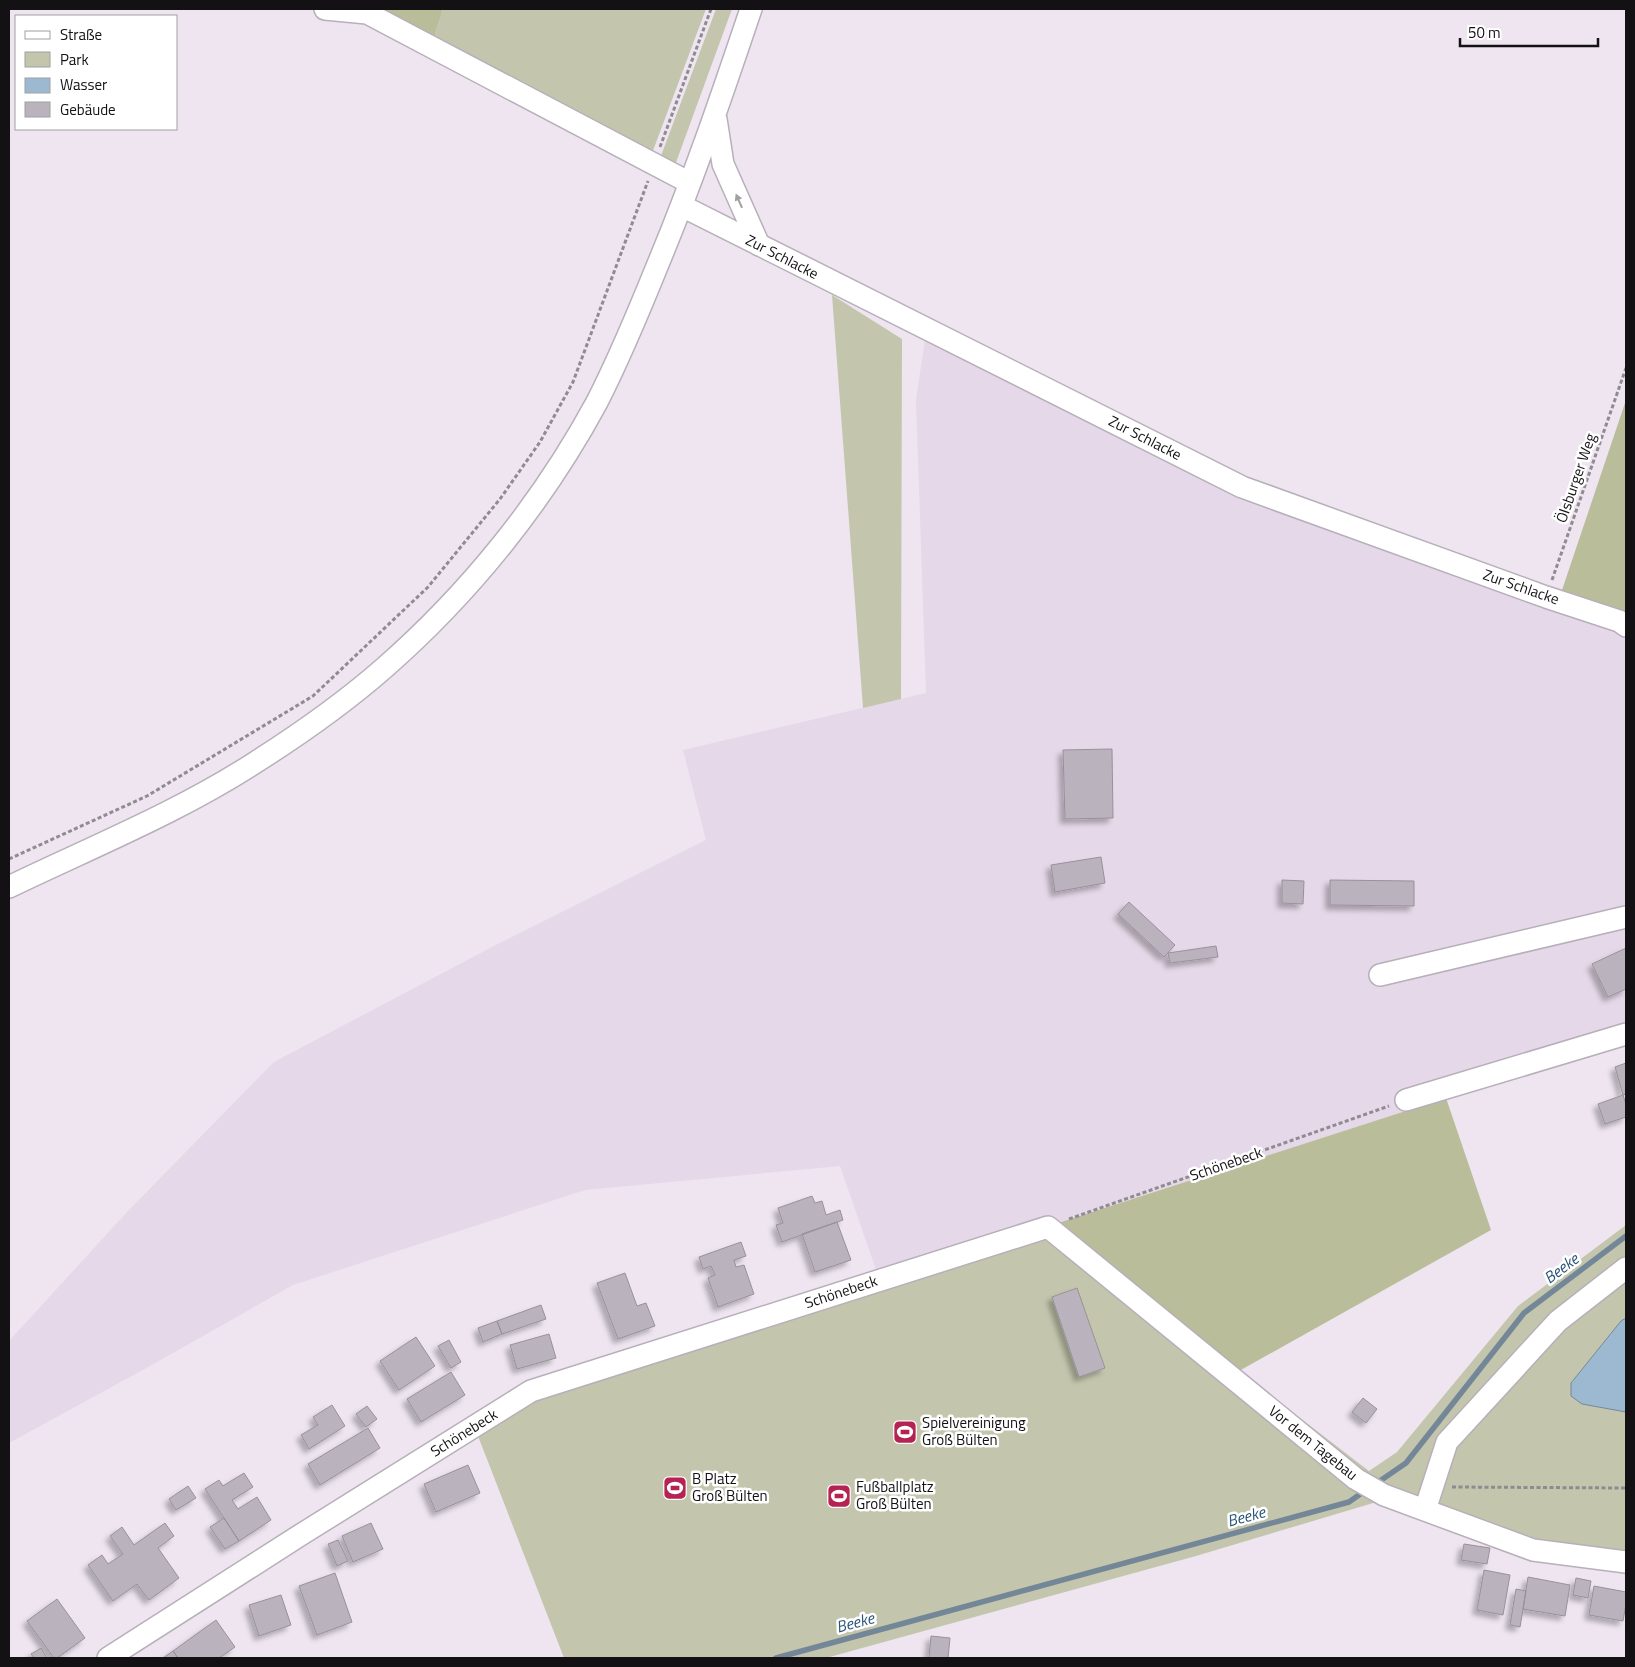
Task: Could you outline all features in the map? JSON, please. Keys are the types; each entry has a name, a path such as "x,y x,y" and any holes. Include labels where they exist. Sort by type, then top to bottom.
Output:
{"street":[{"path":"325,9 368,13 690,183"},
{"path":"9,887 187,802 299,734 342,703 383,669 459,595 494,555 543,489 573,442 617,362 682,206 751,9"},
{"path":"715,116 723,164 759,245"},
{"name":"Zur Schlacke","path":"682,206 1242,487 1546,597 1619,621 1626,626"},
{"path":"1380,976 1626,917"},
{"path":"1406,1100 1626,1034"},
{"name":"Vor dem Tagebau","path":"1048,1227 1356,1479 1384,1495 1533,1550 1626,1562"},
{"name":"Schönebeck","path":"108,1658 311,1528 531,1391 1048,1227"},
{"path":"1425,1510 1447,1442 1558,1321 1626,1268"}],"path":[{"path":"9,859 147,796 313,696 428,586 500,499 540,442 574,382 711,9"},
{"name":"Ölsburger Weg","path":"1546,597 1626,368"},
{"name":"Schönebeck","path":"1048,1227 1406,1100"},
{"path":"1432,1487 1626,1488"}],"shaded area":[{"path":"925,339 1239,499 1626,631 1626,1043 1446,1098 1052,1225 881,1284 840,1166 585,1190 293,1285 9,1443 9,1341 127,1212 274,1062 492,947 706,840 683,750 926,693 916,400"}],"green space":[{"path":"362,9 443,9 432,44"},
{"path":"443,9 706,9 651,156 432,44"},
{"path":"716,9 732,9 674,168 659,161"},
{"path":"832,295 902,339 901,699 863,708"},
{"path":"1626,400 1626,612 1562,590"},
{"path":"1446,1098 1491,1230 1239,1371 1052,1225"},
{"name":"Fußballplatz Groß Bülten","path":"1052,1225 1103,1267 1369,1471 1397,1452 1518,1306 1626,1225 1626,1318 1621,1321 1571,1383 1582,1404 1626,1412 1626,1552 1536,1540 1400,1495 1196,1556 826,1658 564,1658 478,1436 530,1402"}],"water":[{"path":"1626,1318 1626,1412 1582,1404 1571,1396 1571,1383 1621,1321"}],"building":[{"path":"1112,749 1113,818 1065,819 1063,750"},
{"path":"1101,857 1105,883 1055,892 1051,865"},
{"path":"1282,880 1304,881 1303,904 1282,903"},
{"path":"1330,880 1414,881 1414,906 1330,905"},
{"path":"1129,902 1175,945 1164,957 1118,914"},
{"path":"1216,946 1218,957 1170,963 1168,953"},
{"path":"1626,948 1626,989 1608,997 1592,964"},
{"path":"1626,1063 1626,1094 1623,1095 1615,1067"},
{"path":"1623,1095 1626,1104 1626,1117 1605,1124 1598,1104"},
{"path":"812,1196 815,1203 822,1201 826,1215 840,1210 843,1220 782,1242 776,1225 783,1223 778,1208"},
{"path":"837,1222 851,1260 815,1272 802,1234"},
{"path":"741,1242 746,1256 734,1260 736,1267 744,1265 754,1294 718,1307 708,1278 715,1275 711,1266 703,1269 699,1257"},
{"path":"625,1273 637,1306 646,1303 655,1326 618,1339 597,1283"},
{"path":"1077,1288 1105,1368 1079,1377 1052,1297"},
{"path":"541,1305 546,1319 502,1334 497,1321"},
{"path":"497,1321 502,1334 483,1342 478,1328"},
{"path":"549,1334 556,1358 517,1369 510,1345"},
{"path":"416,1337 435,1366 399,1390 380,1361"},
{"path":"449,1340 461,1362 451,1368 438,1346"},
{"path":"451,1372 465,1395 421,1422 407,1399"},
{"path":"1363,1398 1377,1409 1366,1423 1352,1412"},
{"path":"332,1405 345,1426 309,1449 301,1435 318,1425 313,1417"},
{"path":"367,1406 377,1419 366,1427 356,1414"},
{"path":"368,1428 380,1448 320,1485 308,1464"},
{"path":"468,1465 480,1493 436,1512 424,1484"},
{"path":"244,1473 253,1487 232,1500 238,1509 257,1497 271,1520 239,1541 205,1489 219,1480 223,1486"},
{"path":"188,1486 196,1498 176,1510 169,1499"},
{"path":"224,1518 239,1541 225,1549 210,1527"},
{"path":"165,1523 174,1536 158,1548 179,1578 149,1600 137,1584 113,1601 88,1565 102,1555 108,1564 123,1554 110,1536 122,1527 134,1545"},
{"path":"371,1523 383,1549 353,1562 342,1536"},
{"path":"338,1540 348,1561 337,1566 328,1544"},
{"path":"1464,1544 1490,1548 1487,1564 1461,1560"},
{"path":"1484,1570 1510,1575 1503,1615 1477,1610"},
{"path":"335,1573 352,1622 317,1635 299,1586"},
{"path":"1528,1577 1570,1585 1565,1616 1523,1609"},
{"path":"1576,1578 1591,1581 1588,1598 1573,1595"},
{"path":"1594,1586 1626,1592 1623,1621 1589,1615"},
{"path":"1516,1589 1526,1591 1520,1627 1510,1625"},
{"path":"281,1595 291,1625 259,1636 249,1605"},
{"path":"57,1599 85,1638 57,1658 54,1658 27,1621"},
{"path":"216,1620 235,1647 219,1658 178,1658 173,1651"},
{"path":"931,1636 950,1638 948,1658 929,1658"},
{"path":"41,1648 47,1658 34,1658 31,1654"},
{"path":"173,1651 178,1658 163,1658"}],"waterway":[{"name":"Beeke","path":"1374,1485 1406,1463 1524,1313 1626,1236"},
{"name":"Beeke","path":"776,1658 1349,1502 1366,1490"}],"place":[{"name":"Spielvereinigung Groß Bülten","path":"905,1432"},
{"name":"B Platz Groß Bülten","path":"675,1488"},
{"name":"Fußballplatz Groß Bülten","path":"839,1496"}]}
